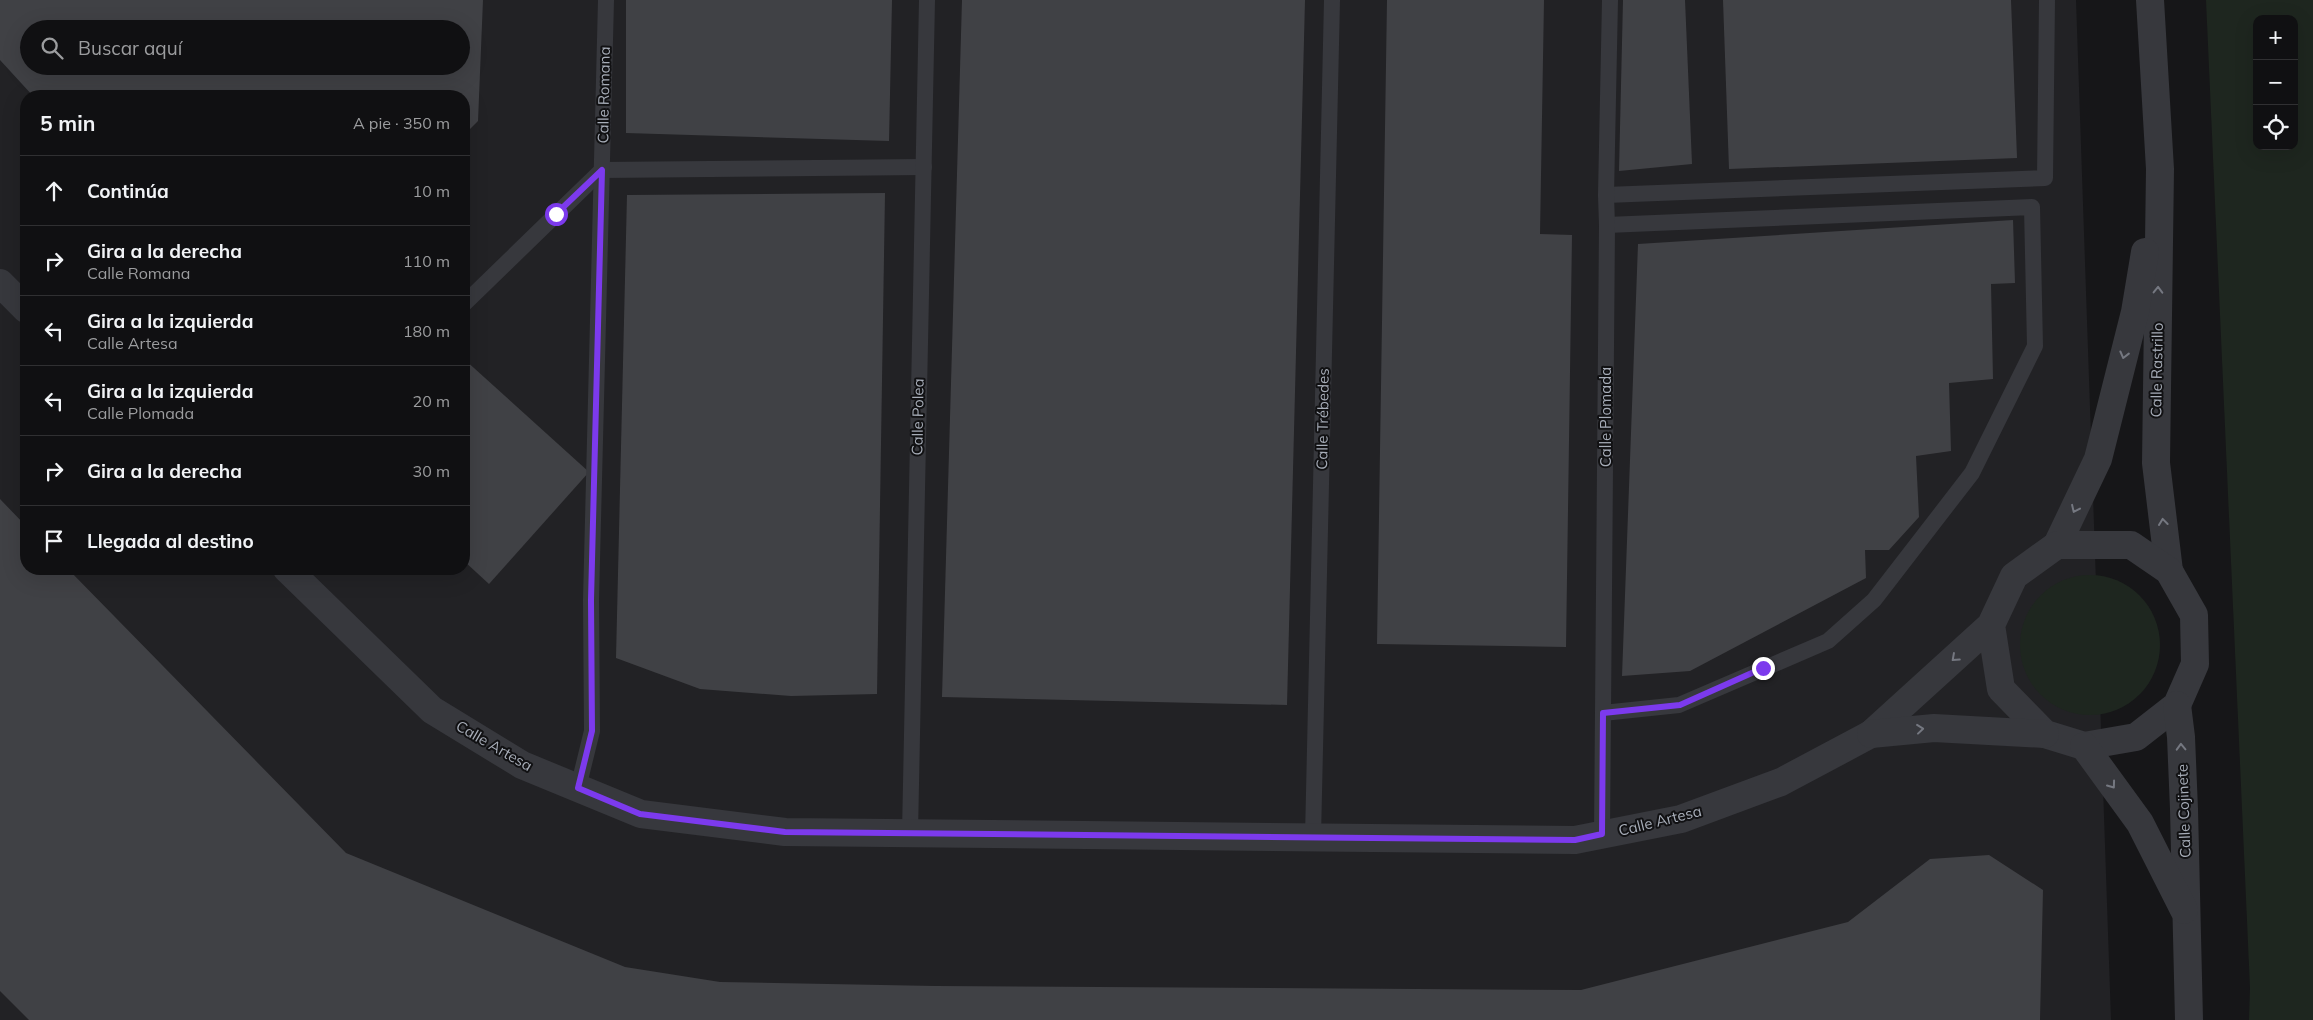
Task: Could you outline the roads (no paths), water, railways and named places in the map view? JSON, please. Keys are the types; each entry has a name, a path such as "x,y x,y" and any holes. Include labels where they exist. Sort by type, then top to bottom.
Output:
{"street":[{"name":"Calle Rastrillo","path":"2150,0 2160,169 2156,463 2169,571"},
{"name":"Calle Rastrillo","path":"2057,545 2098,459 2135,312 2160,169"},
{"path":"0,283 20,304"},
{"path":"2057,545 2131,545 2169,571 2194,615 2195,664 2177,705 2136,737 2084,746 2045,734 2001,689 1991,625 2014,576 2057,545"},
{"name":"Calle Artesa","path":"292,575 432,710 522,765 640,814 785,832 1575,840 1681,819 1781,782 1871,734 1991,625"},
{"name":"Calle Cojinete","path":"2177,705 2181,737 2190,1020"},
{"name":"Calle Artesa","path":"1871,734 1934,728 2045,734"},
{"name":"Calle Cojinete","path":"2084,746 2140,823 2188,918"}],"lane":[{"name":"Calle Romana","path":"578,788 592,731 591,600 606,0"},
{"name":"Calle Polea","path":"910,833 927,0"},
{"name":"Calle Trébedes","path":"1313,838 1332,0"},
{"name":"Calle Plomada","path":"1602,834 1606,195 1610,0"},
{"path":"1606,195 2045,178 2047,0"},
{"path":"470,298 602,170 924,166"},
{"path":"1603,713 1680,705 1828,641 1874,600 1972,473 2035,346 2032,206 1607,225"}]}
